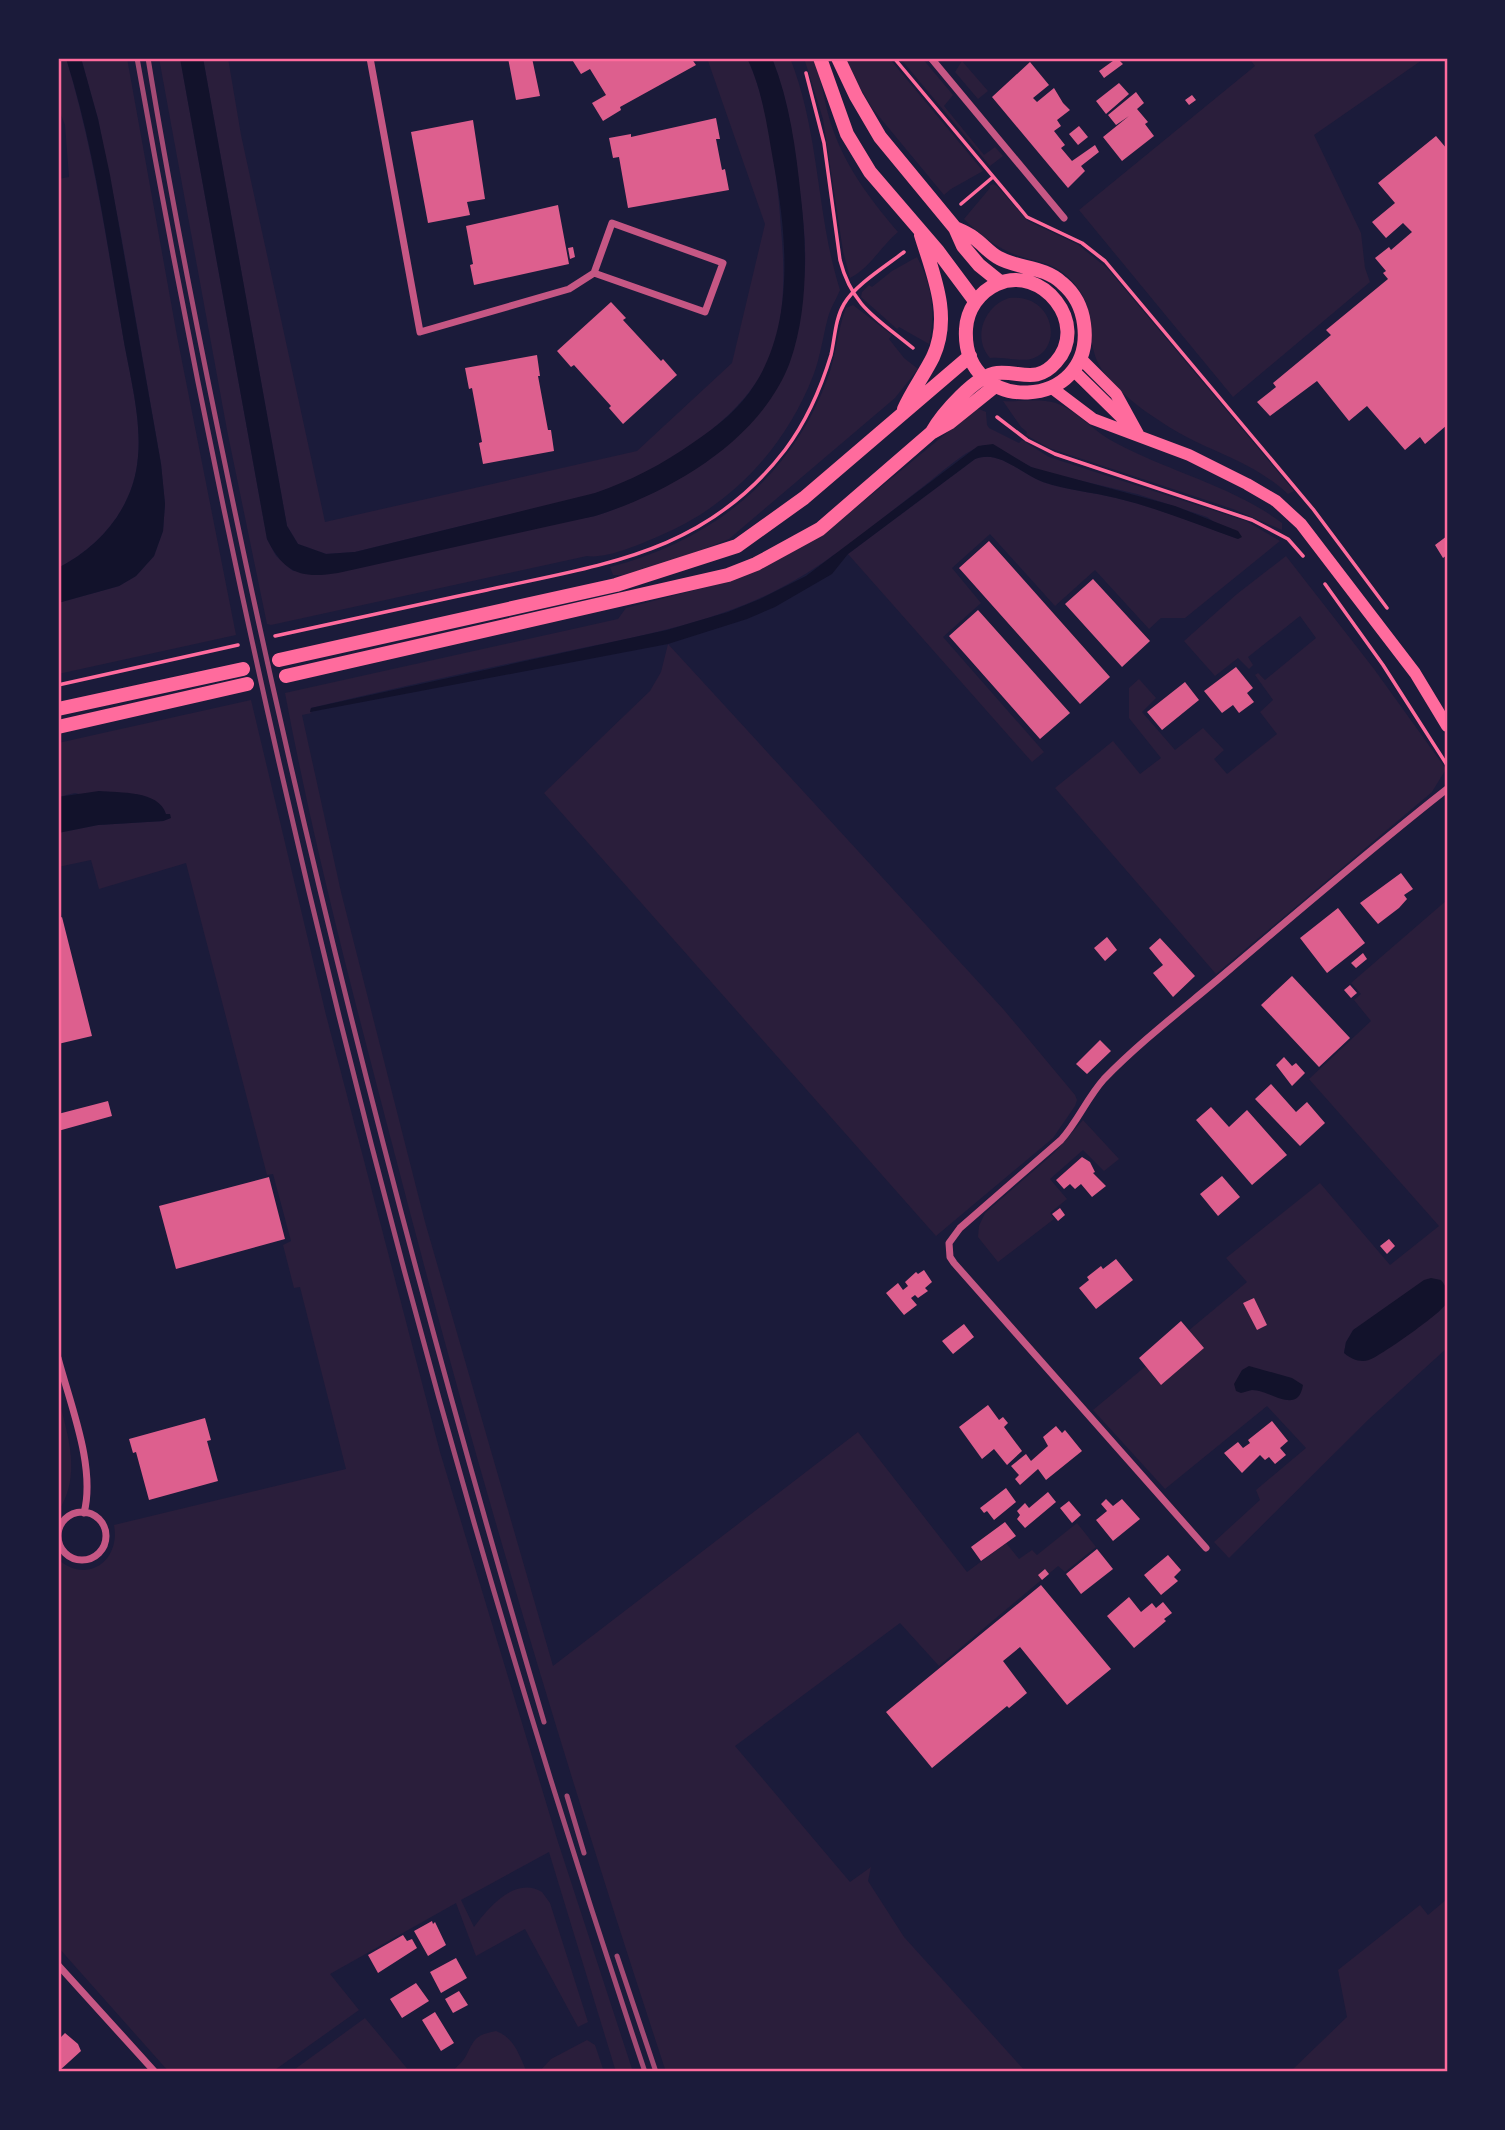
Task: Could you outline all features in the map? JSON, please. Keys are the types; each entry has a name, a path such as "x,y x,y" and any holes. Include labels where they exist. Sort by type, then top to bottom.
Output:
{"main road":[{"path":"820,58 847,134 870,172 975,301"},
{"path":"838,58 880,137 956,228 963,246 979,265 1000,282"},
{"path":"286,676 737,571 820,529 931,433 941,415 990,381 995,373 1035,375 1051,367 1062,354 1067,322 1056,300 1049,292 1028,281 1000,282 975,301 966,328 970,356 990,381 1026,394 1052,388 1076,364 1085,331 1079,304 1071,292 1050,274 1012,264 991,254 974,237 956,228"},
{"path":"903,412 913,388 934,355 941,323 938,289 919,230"},
{"path":"1062,354 1116,394 1138,434"},
{"path":"279,660 616,585 737,546 804,498 970,356"},
{"path":"1052,388 1093,419 1189,455 1247,484 1287,511 1301,524 1415,673 1447,726"},
{"path":"58,709 243,668"},
{"path":"58,727 247,684"}],"street":[{"path":"370,58 420,332 569,289 594,273 612,223 723,264 705,312 594,273"},
{"path":"931,58 1064,218"},
{"path":"1206,1548 954,1263 950,1257 949,1243 960,1228 1061,1140 1074,1126 1096,1089 1126,1059 1366,852 1447,789"},
{"path":"58,1358 87,1470 88,1494 84,1513"},
{"path":"84,1513 101,1523 105,1542 103,1548 93,1557 81,1560 68,1556 58,1538 66,1519 71,1515 84,1513"},
{"path":"58,1965 155,2072"}],"path":[{"path":"894,58 1031,220 1082,243 1105,261 1313,509"},
{"path":"803,64 824,143 840,260 852,294 913,348"},
{"path":"961,204 993,177"},
{"path":"275,636 593,567 650,551 694,530 735,502 787,447 813,402 831,352 842,306 852,294 904,252"},
{"path":"997,417 1027,440 1055,454 1252,520 1288,539 1308,562"},
{"path":"1324,583 1383,665 1447,765"},
{"path":"58,685 238,645"}],"shaded area":[{"path":"58,58 66,58 91,159 134,393 139,442 130,492 113,523 88,548 58,568 58,179 69,177 65,125 58,107"},
{"path":"66,58 81,58 98,119 161,464 165,504 163,531 154,556 136,576 119,586 58,603 58,568 88,548 113,523 130,492 139,442 134,393 98,192"},
{"path":"81,58 127,58 177,336 236,635 58,674 58,603 119,586 136,576 154,556 163,531 165,504 161,464 120,229 98,119"},
{"path":"159,58 180,58 267,539 276,556 293,571 595,516 624,506 681,478 732,441 753,419 772,394 789,363 805,267 803,220 793,141 783,91 772,58 790,58 800,86 813,144 826,232 840,290 829,314 816,368 787,427 771,451 732,492 685,524 643,543 604,555 587,556 267,624 227,430"},
{"path":"180,58 203,58 287,526 298,544 326,554 355,552 595,493 670,458 735,409 755,384 768,360 782,308 784,280 782,224 768,128 747,58 772,58 778,75 791,127 803,218 805,281 800,322 790,362 776,390 758,416 736,439 710,459 653,493 624,506 595,516 338,573 314,575 295,571 280,560 267,539"},
{"path":"203,58 228,58 241,135 325,522 637,451 732,363 765,224 707,58 747,58 761,96 771,141 780,209 783,298 778,332 767,364 741,402 705,435 664,463 622,484 572,500 355,552 326,554 298,544 287,526"},
{"path":"804,58 814,58 830,121 842,152 867,194 898,232 864,269 850,278 843,251 823,119"},
{"path":"843,58 889,58 983,171 944,195 872,108"},
{"path":"900,58 922,58 953,95 944,106 984,155 995,147 1003,156 990,166"},
{"path":"1249,58 1425,58 1314,135 1361,233 1365,268 1370,282 1233,397 1079,210 1255,66"},
{"path":"962,61 988,91 978,99 955,72"},
{"path":"993,184 1028,221 1077,244 1107,268 1294,491 1288,494 1249,467 1178,432 1145,411 1117,388 1097,360 1088,309 1073,282 1051,266 998,246 964,219"},
{"path":"917,257 931,299 929,344 899,327 897,329 861,297 869,285 872,287 892,271"},
{"path":"1009,298 1024,299 1036,304 1049,322 1049,343 1043,352 1034,358 990,358 985,350 982,341 983,323 993,308"},
{"path":"853,305 892,335 889,339 904,358 918,369 895,398 729,539 672,562 623,575 613,575 610,567 647,556 713,523 769,476 792,447 811,415 830,371 846,308"},
{"path":"1003,401 1056,403 1135,453 1221,489 1262,510 1282,523 1282,530 1233,509 1049,448 1026,435 1027,432"},
{"path":"977,408 986,412 989,428 1019,443 1022,440 1049,457 1246,521 1280,541 1185,618 1161,618 1149,629 1095,570 1055,606 990,534 952,568 981,603 943,637 1044,752 1032,762 848,554 975,459 984,457 1001,460 1043,482 1147,507 1238,539 1207,517 1137,494 1040,471 985,445 953,462 824,562 781,588 733,609 657,632 311,708 312,713 302,715 341,892 425,1222 553,1666 858,1432 967,1572 1006,1543 1019,1559 1032,1550 1037,1555 1077,1523 1096,1547 1065,1572 1058,1566 939,1666 900,1623 735,1746 850,1882 871,1867 868,1881 904,1937 1026,2072 666,2072 557,1730 457,1386 336,925 285,693 618,619 626,608 718,584 837,523"},
{"path":"993,444 1031,467 1175,506 1238,531 1242,537 1238,539 1132,502 1052,485 1001,460 984,457 975,459 848,554 832,574 775,607 747,619 668,644 310,712 311,708 667,630 728,612 806,576 978,446"},
{"path":"1286,556 1374,669 1446,769 1432,792 1216,974 1055,788 1113,741 1140,774 1161,758 1129,718 1129,688 1139,679 1156,698 1142,712 1175,750 1203,728 1224,750 1214,759 1227,774 1277,734 1260,712 1273,700 1255,675 1258,673 1265,680 1316,638 1300,616 1248,657 1253,665 1249,669 1238,658 1215,676 1184,641 1237,594"},
{"path":"668,644 1004,1010 1075,1095 1075,1106 1053,1138 936,1236 544,793 650,691 661,672"},
{"path":"251,700 326,1015 440,1452 558,1842 633,2072 616,2072 549,1852 461,1900 474,1927 495,1903 513,1891 532,1888 542,1892 550,1903 588,2022 578,2027 525,1929 476,1956 456,1903 330,1974 359,2010 272,2072 169,2072 58,1947 58,1559 80,1570 90,1569 107,1558 112,1549 114,1525 346,1469 300,1287 294,1288 283,1245 291,1241 273,1174 267,1175 186,863 99,889 91,860 58,867 58,833 98,825 163,821 170,818 166,814 75,793 58,797 58,743"},
{"path":"99,791 147,797 162,806 171,818 163,821 98,825 58,833 58,797"},
{"path":"1447,900 1447,1289 1445,1285 1346,1342 1344,1353 1445,1306 1447,1300 1447,1348 1369,1419 1229,1558 1214,1542 1260,1500 1256,1490 1306,1448 1267,1406 1165,1489 1093,1410 1247,1282 1226,1258 1320,1183 1390,1265 1439,1226 1309,1079 1371,1021 1354,1000 1361,994 1351,983"},
{"path":"1083,1120 1119,1159 1104,1171 1083,1150 1050,1179 1067,1199 1050,1213 1054,1219 998,1262 978,1237 979,1226 985,1213 1054,1153"},
{"path":"1424,1280 1441,1280 1448,1295 1441,1310 1396,1344 1369,1360 1356,1360 1344,1353 1346,1342 1353,1330"},
{"path":"1249,1366 1292,1378 1303,1385 1300,1394 1289,1400 1259,1391 1236,1391 1234,1384 1242,1370"},
{"path":"58,1396 69,1441 71,1469 70,1484 58,1512"},
{"path":"1447,1899 1447,2072 1290,2072 1347,2017 1338,1970 1420,1905 1428,1915"},
{"path":"365,2018 410,2072 291,2072"},
{"path":"496,2031 512,2043 527,2072 452,2072 477,2038"},
{"path":"587,2040 595,2045 604,2072 539,2072 551,2059"}],"building":[{"path":"508,58 532,58 540,96 516,100"},
{"path":"571,58 691,58 696,65 620,107 621,110 603,121 592,103 606,95 590,69 581,74"},
{"path":"1117,58 1123,64 1104,78 1099,71"},
{"path":"1030,62 1049,85 1033,98 1037,102 1054,88 1070,110 1057,120 1061,126 1054,131 1065,145 1061,148 1072,161 1095,145 1099,152 1081,166 1085,171 1068,188 992,97"},
{"path":"1119,83 1129,94 1106,114 1096,101"},
{"path":"1136,92 1144,103 1137,109 1148,122 1145,124 1154,136 1122,161 1103,137 1129,116 1116,125 1108,115"},
{"path":"1192,95 1196,100 1189,105 1185,100"},
{"path":"716,118 720,139 716,139 729,190 628,208 619,157 613,158 609,138 631,134 631,137"},
{"path":"473,120 485,199 467,202 470,215 428,223 411,132"},
{"path":"1079,126 1088,137 1078,145 1069,134"},
{"path":"1436,136 1447,149 1447,425 1425,444 1420,437 1405,450 1367,406 1349,421 1317,381 1270,416 1257,402 1276,387 1273,383 1331,335 1326,330 1388,279 1383,273 1386,271 1375,258 1389,247 1391,250 1412,232 1403,223 1386,238 1372,222 1395,203 1378,183"},
{"path":"558,205 569,264 474,285 466,226"},
{"path":"573,247 575,257 570,259 568,248"},
{"path":"611,302 626,318 623,320 677,375 623,424 609,408 611,406 574,365 571,367 557,351"},
{"path":"537,355 538,376 554,451 483,464 479,443 482,442 472,388 469,389 465,368"},
{"path":"1447,536 1447,555 1443,558 1435,545"},
{"path":"989,541 1110,677 1080,704 959,568"},
{"path":"1093,579 1150,641 1122,667 1065,604"},
{"path":"978,610 1070,713 1040,739 949,636"},
{"path":"1236,667 1253,688 1247,693 1254,702 1239,713 1233,705 1222,713 1204,691"},
{"path":"1185,682 1199,700 1162,730 1147,712"},
{"path":"1401,873 1413,889 1404,895 1407,899 1399,908 1378,924 1360,903"},
{"path":"1338,908 1365,943 1327,973 1300,938"},
{"path":"62,917 92,1036 58,1044 58,919"},
{"path":"1107,937 1117,950 1105,961 1094,948"},
{"path":"1160,938 1195,976 1173,997 1153,973 1163,965 1149,948"},
{"path":"1363,953 1367,959 1356,968 1351,963"},
{"path":"1292,976 1350,1038 1319,1067 1261,1005"},
{"path":"1350,985 1357,993 1351,998 1344,990"},
{"path":"1100,1040 1111,1051 1087,1074 1076,1064"},
{"path":"1284,1057 1292,1066 1296,1063 1305,1073 1292,1086 1276,1065"},
{"path":"1271,1084 1296,1112 1307,1102 1325,1123 1300,1146 1255,1099"},
{"path":"108,1101 112,1116 58,1131 58,1114"},
{"path":"1211,1107 1229,1127 1247,1110 1287,1155 1252,1185 1196,1120"},
{"path":"1082,1157 1090,1162 1095,1172 1093,1173 1106,1186 1092,1197 1081,1184 1075,1189 1070,1184 1064,1189 1056,1180"},
{"path":"1222,1176 1240,1197 1218,1216 1200,1194"},
{"path":"269,1177 285,1239 176,1269 159,1206"},
{"path":"1060,1208 1065,1215 1058,1221 1052,1214"},
{"path":"1389,1239 1395,1246 1387,1254 1380,1246"},
{"path":"1116,1259 1133,1280 1096,1309 1079,1288 1089,1280 1087,1277 1101,1266 1103,1269"},
{"path":"924,1270 932,1282 925,1288 928,1291 918,1298 915,1295 911,1298 917,1305 904,1315 886,1293 898,1283 903,1290 908,1286 905,1282 916,1272 918,1274"},
{"path":"1254,1298 1267,1325 1257,1330 1243,1303"},
{"path":"1181,1321 1204,1348 1161,1385 1139,1358"},
{"path":"964,1324 974,1337 953,1354 942,1341"},
{"path":"988,1405 999,1420 1003,1417 1008,1423 1004,1427 1022,1451 1007,1465 994,1449 982,1459 959,1427"},
{"path":"205,1418 211,1440 207,1441 218,1481 149,1500 136,1452 133,1453 129,1439"},
{"path":"1272,1421 1288,1441 1280,1448 1286,1455 1275,1464 1269,1457 1265,1460 1260,1455 1242,1473 1224,1453 1238,1442 1243,1448 1250,1443 1248,1440"},
{"path":"1056,1426 1062,1433 1065,1430 1082,1451 1046,1480 1038,1469 1020,1485 1015,1479 1019,1475 1011,1466 1026,1454 1031,1461 1048,1446 1043,1437"},
{"path":"1006,1488 1016,1502 994,1520 987,1511 984,1513 980,1508"},
{"path":"1048,1492 1056,1502 1025,1528 1017,1519 1020,1515 1017,1511 1025,1503 1029,1508"},
{"path":"1106,1499 1113,1506 1122,1499 1140,1519 1113,1541 1096,1520 1107,1511 1101,1504"},
{"path":"1069,1501 1081,1515 1072,1523 1060,1508"},
{"path":"1005,1522 1016,1536 981,1561 971,1547"},
{"path":"1097,1549 1113,1569 1081,1594 1066,1574"},
{"path":"1168,1555 1181,1570 1174,1577 1178,1581 1161,1595 1144,1575"},
{"path":"1045,1569 1049,1574 1042,1580 1038,1575"},
{"path":"1041,1585 1111,1669 1067,1705 1020,1647 1003,1661 1027,1693 1009,1708 1007,1706 932,1768 886,1712"},
{"path":"1129,1597 1141,1612 1152,1603 1156,1608 1163,1602 1172,1613 1134,1648 1107,1616"},
{"path":"432,1921 446,1945 428,1956 414,1931"},
{"path":"403,1935 407,1941 412,1939 417,1948 378,1973 368,1955"},
{"path":"456,1958 467,1978 441,1993 430,1972"},
{"path":"416,1983 429,2001 402,2018 390,1999"},
{"path":"459,1991 468,2005 453,2013 445,1999"},
{"path":"435,2012 454,2043 441,2051 422,2020"},
{"path":"65,2033 78,2044 81,2051 59,2071 58,2040"}],"railway":[{"path":"137,58 236,568 293,822 354,1074 419,1326 489,1576 565,1825 645,2072"},
{"path":"148,58 184,261 294,781 412,1253 454,1410 544,1722"},
{"path":"567,1796 584,1853"},
{"path":"617,1956 656,2072"}]}
